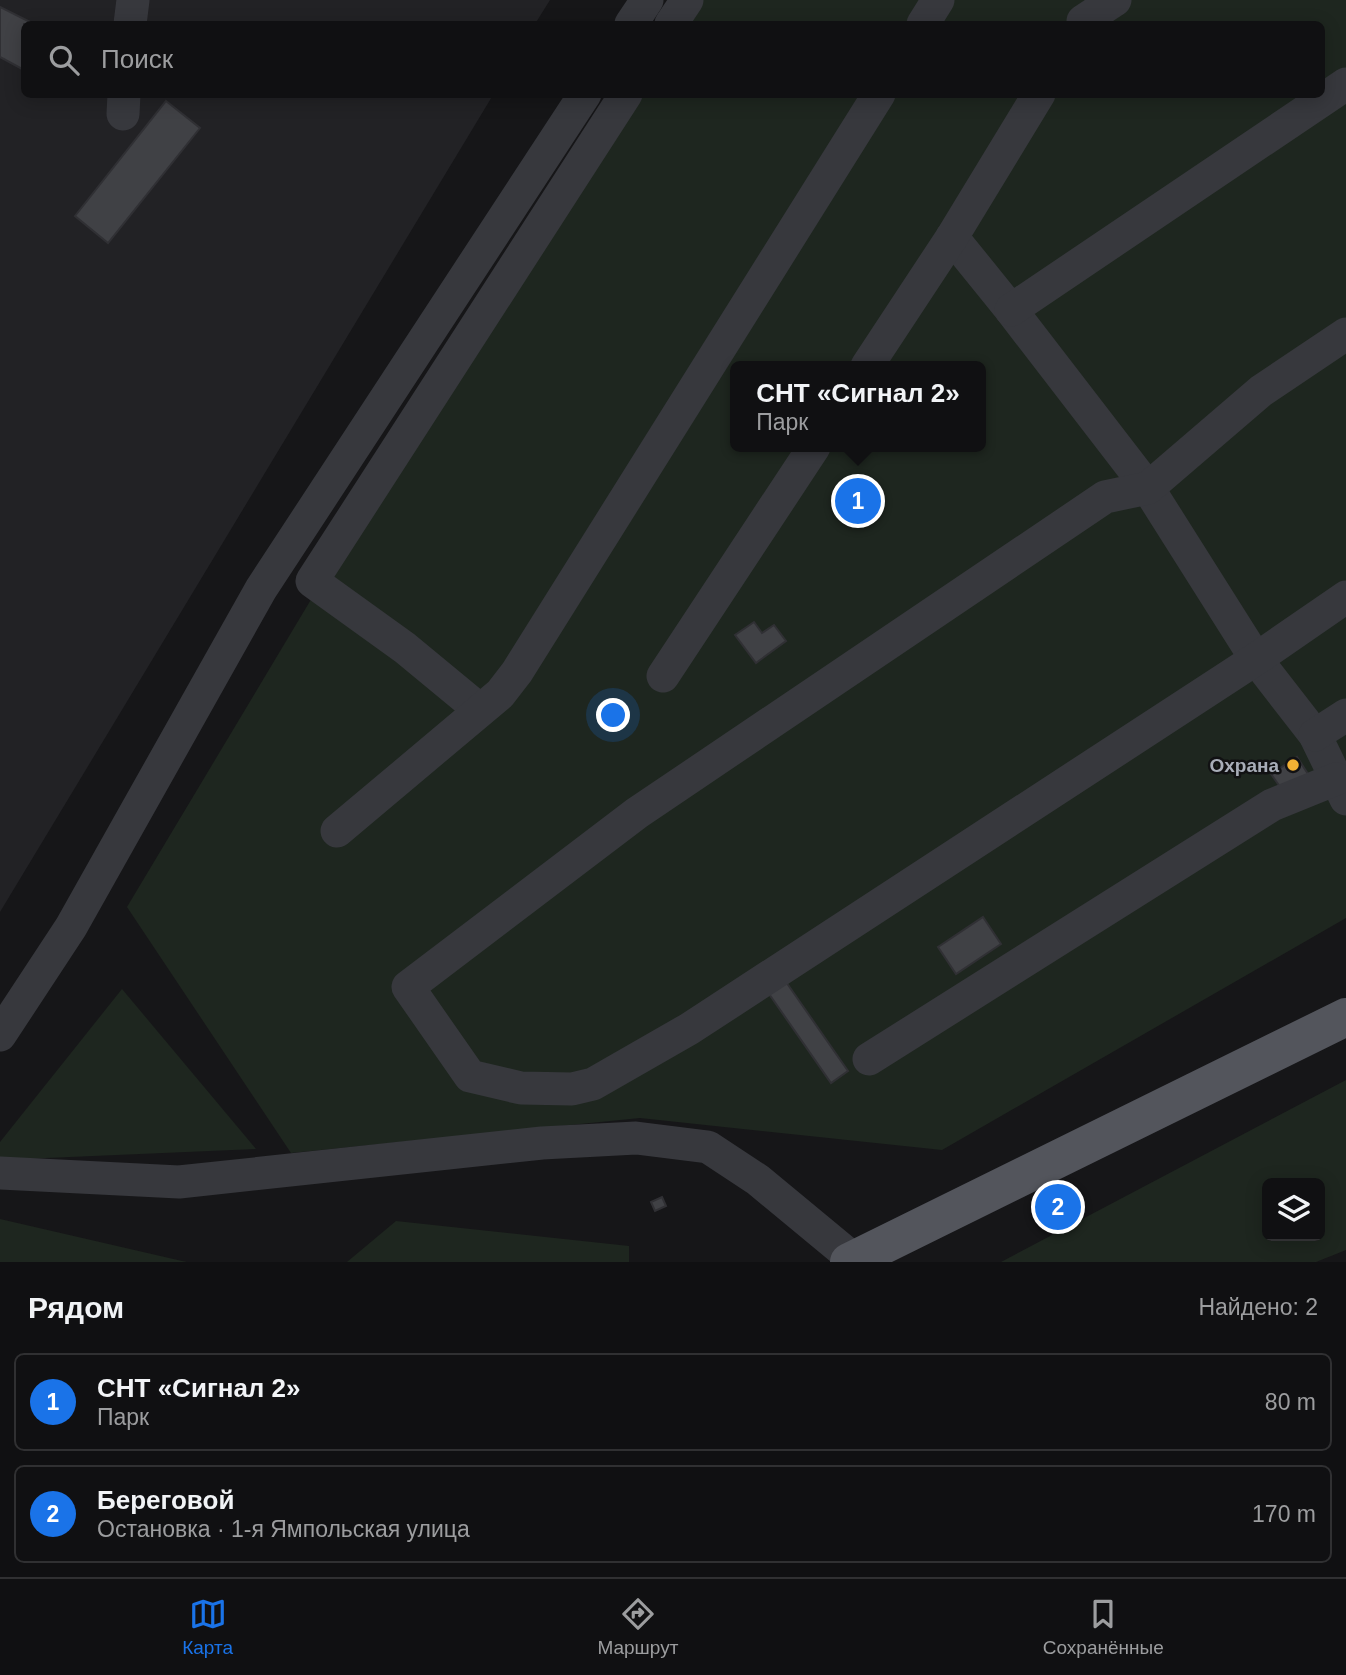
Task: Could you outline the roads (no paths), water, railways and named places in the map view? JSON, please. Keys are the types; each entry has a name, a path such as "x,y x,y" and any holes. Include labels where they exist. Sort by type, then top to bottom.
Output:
{"main road":[{"path":"854,1261 1346,1017"}],"street":[{"path":"130,21 132,0"},
{"path":"633,21 647,0"},
{"path":"673,21 687,0"},
{"path":"924,21 938,0"},
{"path":"1086,15 1115,0"},
{"path":"1011,310 1346,84"},
{"path":"0,1035 71,927 261,589 582,98"},
{"path":"481,710 405,648 312,581 623,98"},
{"path":"338,831 500,694 517,672 876,98"},
{"path":"870,361 952,237 1037,98"},
{"path":"869,1059 1272,805 1341,789 1315,735 1256,659 1148,488 952,237"},
{"path":"1346,334 1261,391 1148,488 1105,497 637,813 408,987 470,1076 520,1088 572,1089 593,1084 689,1029 1256,659 1346,597"},
{"path":"663,676 811,452"},
{"path":"1315,735 1346,715"},
{"path":"0,1173 179,1182 542,1143 636,1138 708,1147 758,1180 854,1261"}],"place":[{"name":"СНТ «Сигнал 2»","path":"858,501"},
{"name":"Охрана","path":"1293,765"},
{"name":"Береговой","path":"1058,1207"}]}
